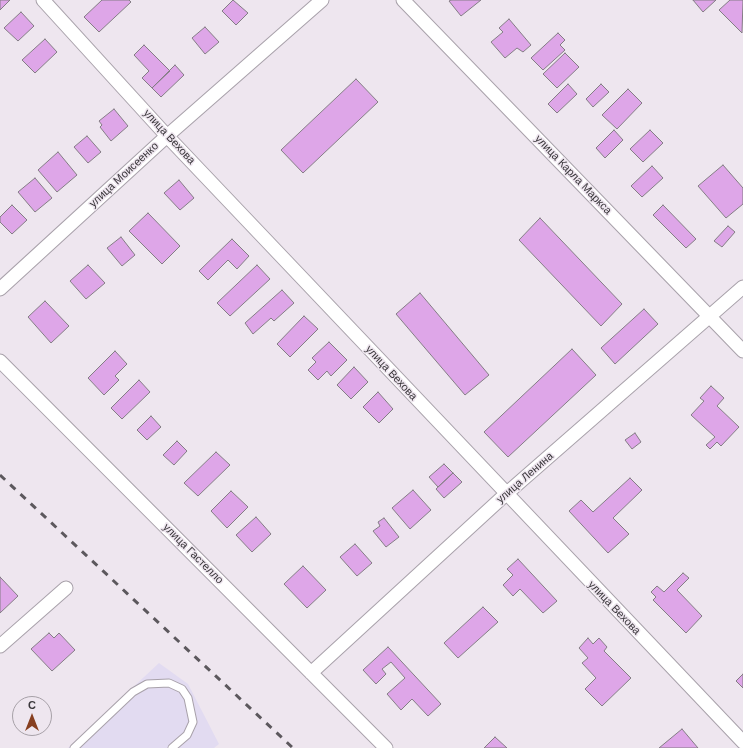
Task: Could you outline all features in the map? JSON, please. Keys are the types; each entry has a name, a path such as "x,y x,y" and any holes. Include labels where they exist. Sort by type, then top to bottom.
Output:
{"street":[{"name":"улица Вехова","path":"43,0 167,136 743,742"},
{"name":"улица Моисеенко","path":"0,289 167,136 322,0"},
{"name":"улица Карла Маркса","path":"403,0 743,351"},
{"name":"улица Ленина","path":"312,673 506,494 711,317 743,287"},
{"name":"улица Гастелло","path":"0,361 386,748"},
{"path":"0,646 66,588"}],"lane":[{"path":"74,748 133,692 147,684 170,683 182,689 188,698 193,722 188,734 172,748"}],"shaded area":[{"path":"159,663 188,684 219,744 214,748 68,748"}],"building":[{"path":"0,0 10,0 0,10"},
{"path":"102,0 129,0 131,2 99,32 84,17"},
{"path":"233,0 248,13 236,25 222,11"},
{"path":"481,0 461,16 449,1"},
{"path":"693,0 716,0 703,12"},
{"path":"730,0 743,0 742,33 719,10"},
{"path":"21,12 34,26 18,41 4,28"},
{"path":"509,19 531,45 523,52 517,48 505,58 491,42 503,32 499,28"},
{"path":"205,27 219,42 205,54 192,38"},
{"path":"558,33 565,40 560,45 565,50 543,70 531,58"},
{"path":"45,39 57,52 35,73 22,60"},
{"path":"144,45 170,71 152,88 142,78 149,71 134,55"},
{"path":"565,53 579,67 557,88 543,74"},
{"path":"175,65 184,75 161,97 152,88"},
{"path":"356,79 378,102 303,173 281,150"},
{"path":"568,84 577,94 557,113 548,104"},
{"path":"601,84 609,92 593,107 586,99"},
{"path":"628,89 642,103 617,129 602,115"},
{"path":"114,109 128,126 111,141 100,127 102,125 99,121"},
{"path":"614,130 623,140 605,158 596,148"},
{"path":"650,130 663,143 643,162 630,149"},
{"path":"87,136 101,152 88,163 74,147"},
{"path":"58,152 77,175 57,192 38,170"},
{"path":"723,165 743,188 743,204 726,218 698,186"},
{"path":"652,166 663,178 642,197 631,186"},
{"path":"35,178 52,198 35,212 18,192"},
{"path":"179,180 194,198 180,210 164,193"},
{"path":"12,205 27,220 12,234 0,222 0,217"},
{"path":"663,205 696,239 686,248 653,215"},
{"path":"148,213 180,246 162,264 129,231"},
{"path":"540,218 622,304 601,326 519,240"},
{"path":"728,226 735,232 722,247 714,241"},
{"path":"121,237 135,255 122,266 107,248"},
{"path":"232,239 249,256 237,269 228,260 208,280 199,271"},
{"path":"88,265 105,283 86,299 70,281"},
{"path":"257,265 270,279 230,316 217,303"},
{"path":"282,290 294,303 274,321 271,318 253,334 245,323"},
{"path":"420,293 489,375 465,395 396,314"},
{"path":"45,301 69,326 51,343 28,317"},
{"path":"644,309 658,324 615,364 601,348"},
{"path":"304,316 318,329 290,357 277,344"},
{"path":"329,342 347,360 331,376 327,371 318,380 308,370 316,362 312,358"},
{"path":"572,349 596,375 508,457 484,432"},
{"path":"115,351 127,364 115,376 119,380 104,395 88,378"},
{"path":"354,367 368,382 351,399 337,385"},
{"path":"139,380 150,392 122,419 111,408"},
{"path":"711,386 724,398 717,406 739,427 721,446 717,442 710,449 706,445 715,437 691,415 704,401 700,398"},
{"path":"378,392 393,409 379,423 363,407"},
{"path":"151,416 161,427 147,440 137,430"},
{"path":"635,433 641,442 632,449 625,440"},
{"path":"177,441 187,451 174,465 163,455"},
{"path":"216,452 230,465 198,496 184,483"},
{"path":"444,464 453,473 438,487 429,477"},
{"path":"453,473 462,482 444,498 436,489"},
{"path":"630,478 642,490 613,518 629,534 608,553 569,511 581,500 593,512"},
{"path":"413,490 431,510 410,529 392,508"},
{"path":"231,491 248,507 227,528 211,511"},
{"path":"256,517 271,534 252,552 236,535"},
{"path":"384,518 399,537 386,547 373,531 380,526 378,522"},
{"path":"355,544 372,563 357,576 340,557"},
{"path":"518,559 557,601 543,613 520,589 513,596 503,585 513,575 507,569"},
{"path":"303,566 326,590 307,608 284,584"},
{"path":"683,573 689,578 677,590 702,616 686,633 653,600 656,597 651,592 657,586 664,592"},
{"path":"0,577 18,596 0,613"},
{"path":"483,607 498,622 458,658 444,643"},
{"path":"49,633 54,638 59,633 75,650 52,671 31,649"},
{"path":"588,638 593,644 599,638 607,647 604,651 631,678 602,706 585,689 596,678 582,663 588,658 579,648"},
{"path":"388,647 441,704 428,716 412,699 401,710 387,694 405,678 391,662 382,669 386,674 376,684 363,670"},
{"path":"743,674 743,688 736,681"},
{"path":"682,729 698,748 659,748"},
{"path":"495,737 507,748 484,748"}],"railway":[{"path":"0,475 293,748"}]}
